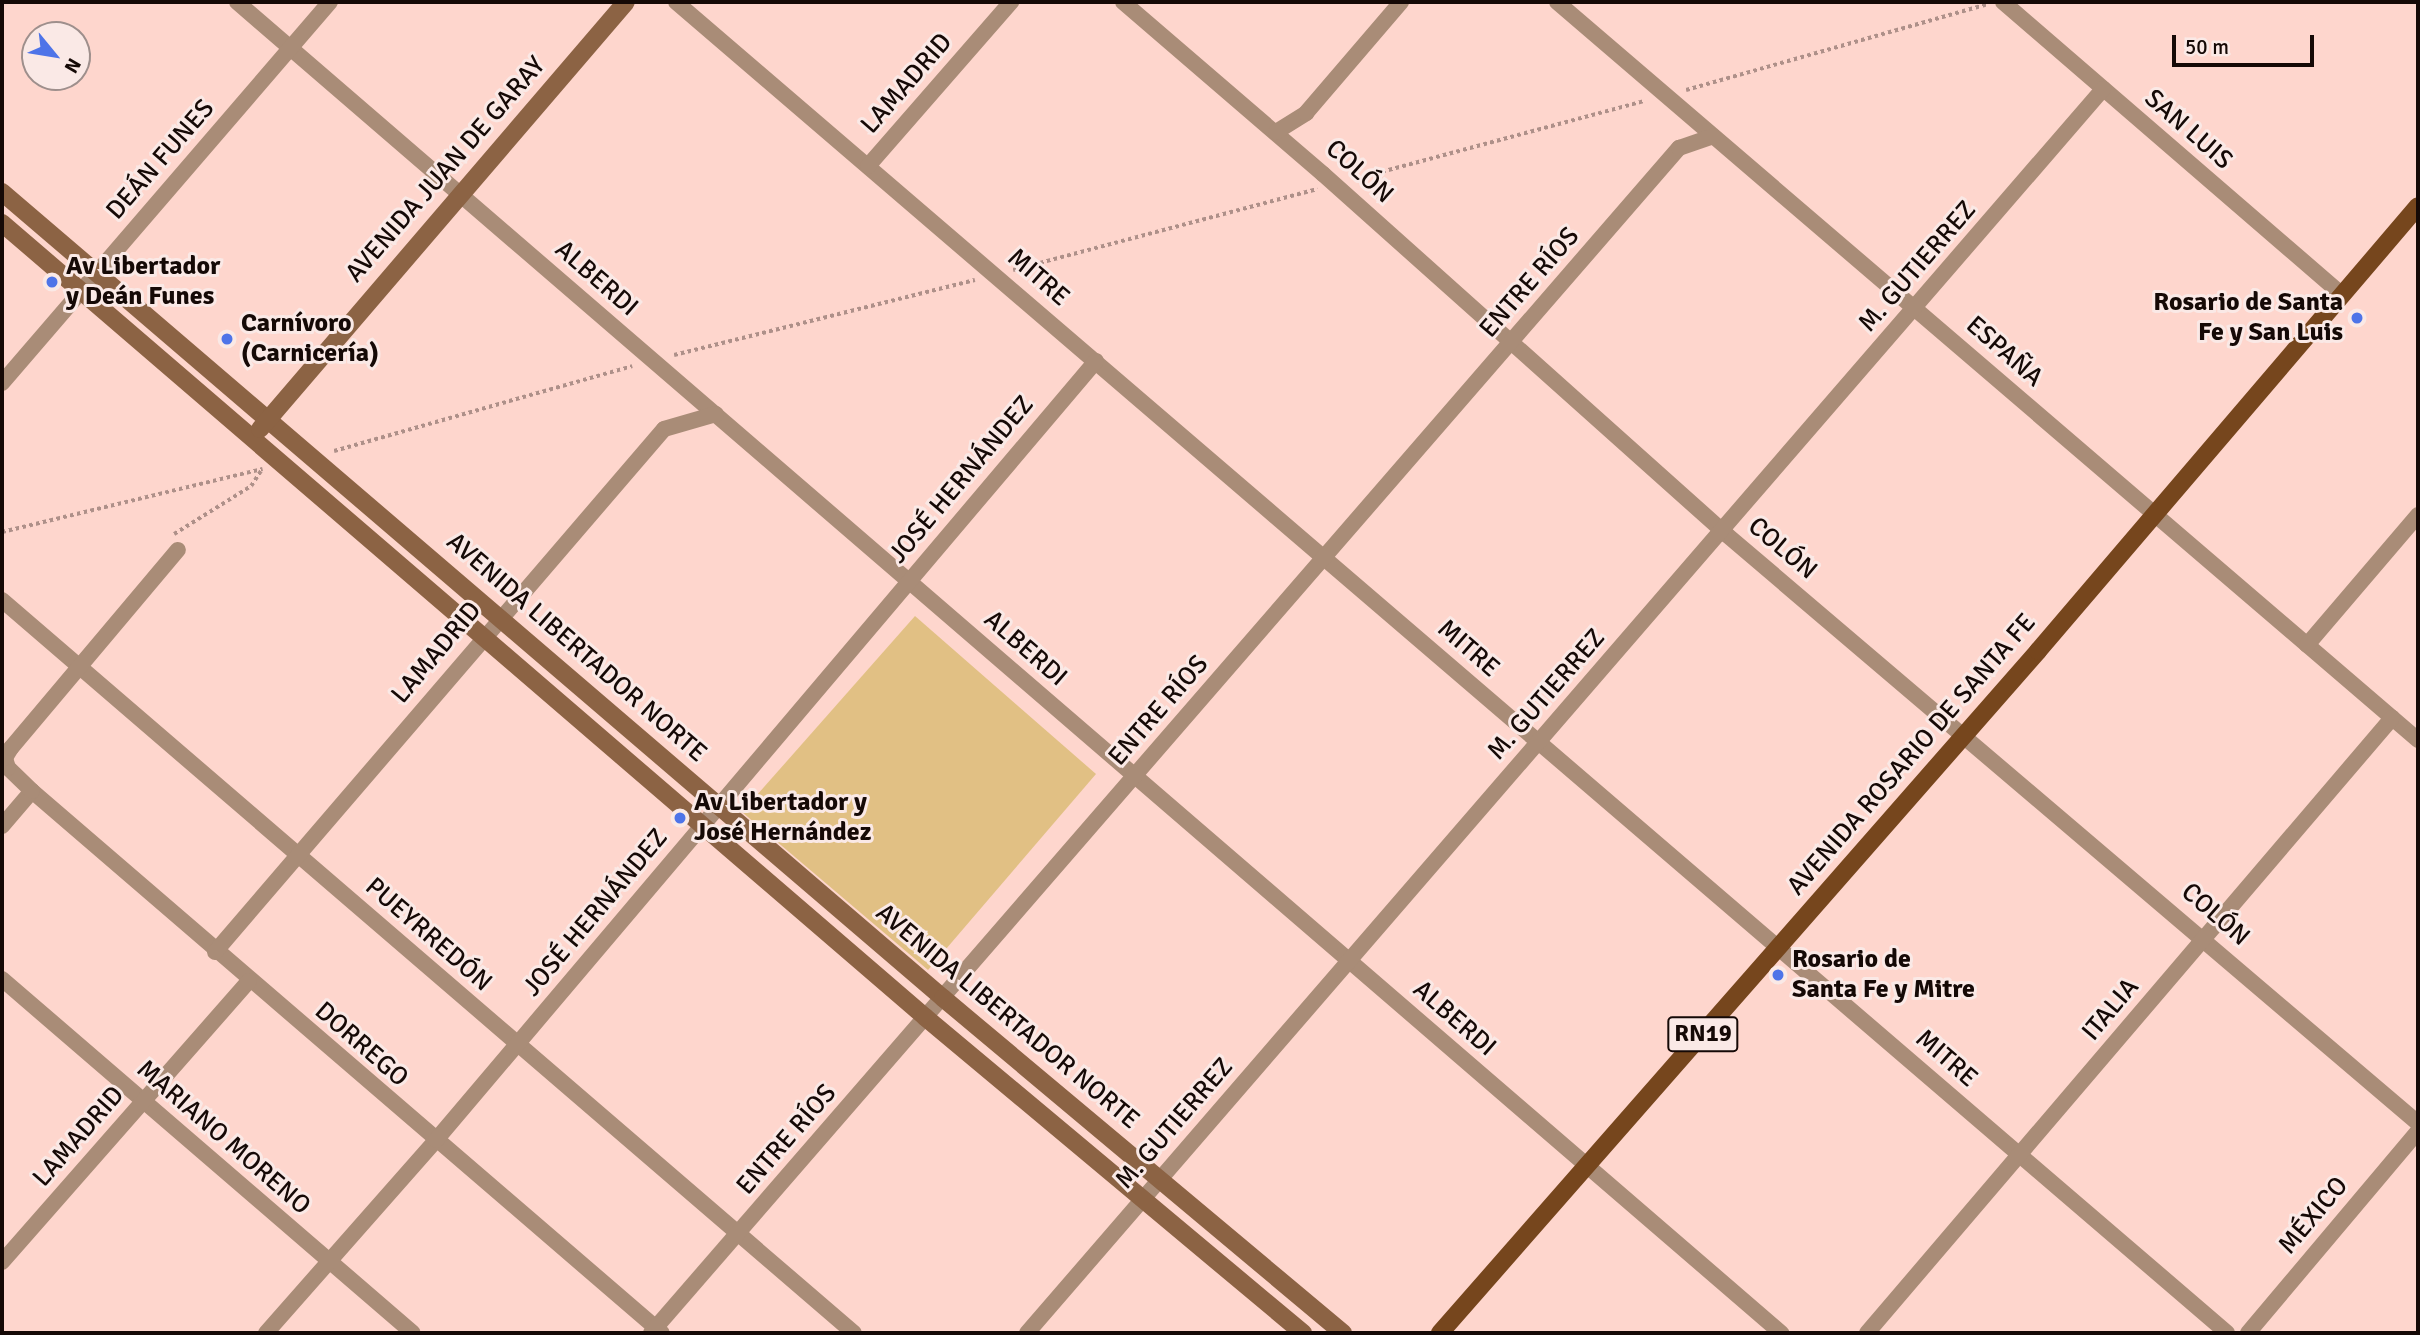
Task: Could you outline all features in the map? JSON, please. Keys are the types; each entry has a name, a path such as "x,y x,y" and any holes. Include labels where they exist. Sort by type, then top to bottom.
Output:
{"main road":[{"name":"AVENIDA JUAN DE GARAY","path":"253,437 459,193 626,2"},
{"name":"AVENIDA LIBERTADOR NORTE","path":"2,192 943,998 1343,1333"},
{"name":"AVENIDA ROSARIO DE SANTA FE","path":"1440,1333 1965,734 2418,206"},
{"name":"AVENIDA LIBERTADOR NORTE","path":"2,223 925,1017 1303,1333"}],"street":[{"name":"ALBERDI","path":"237,2 1781,1333"},
{"name":"DEÁN FUNES","path":"2,383 330,2"},
{"name":"MITRE","path":"676,2 2227,1333"},
{"name":"LAMADRID","path":"868,166 1011,2"},
{"name":"COLÓN","path":"1123,2 1276,132 1722,530 2205,937 2418,1123"},
{"path":"1276,132 1306,113 1401,2"},
{"name":"ESPAÑA","path":"1558,2 2418,740"},
{"name":"SAN LUIS","path":"2003,2 2342,295"},
{"name":"M. GUTIERREZ","path":"1027,1333 2103,89"},
{"name":"ENTRE RÍOS","path":"656,1331 1679,148 1713,136"},
{"name":"JOSÉ HERNÁNDEZ","path":"265,1333 436,1140 1096,361"},
{"name":"LAMADRID","path":"215,952 500,616 664,429 716,414"},
{"path":"2306,645 2418,515"},
{"path":"2,826 32,790 8,768 5,758 178,550"},
{"name":"PUEYRREDÓN","path":"2,600 854,1333"},
{"name":"ITALIA","path":"1867,1333 2392,718"},
{"name":"DORREGO","path":"32,790 215,952 656,1331"},
{"name":"MARIANO MORENO","path":"2,979 413,1333"},
{"name":"LAMADRID","path":"2,1262 249,981"},
{"name":"MÉXICO","path":"2248,1333 2418,1131"}],"path":[{"path":"178,550 171,536 251,486 262,469"}],"shaded area":[{"path":"915,616 1096,774 928,970 742,812"}],"place":[{"name":"Av Libertador y Deán Funes","path":"52,282"},
{"name":"Rosario de Santa Fe y San Luis","path":"2357,318"},
{"name":"Carnívoro (Carnicería)","path":"227,339"},
{"name":"Av Libertador y José Hernández","path":"680,818"},
{"name":"Rosario de Santa Fe y Mitre","path":"1778,975"}]}
